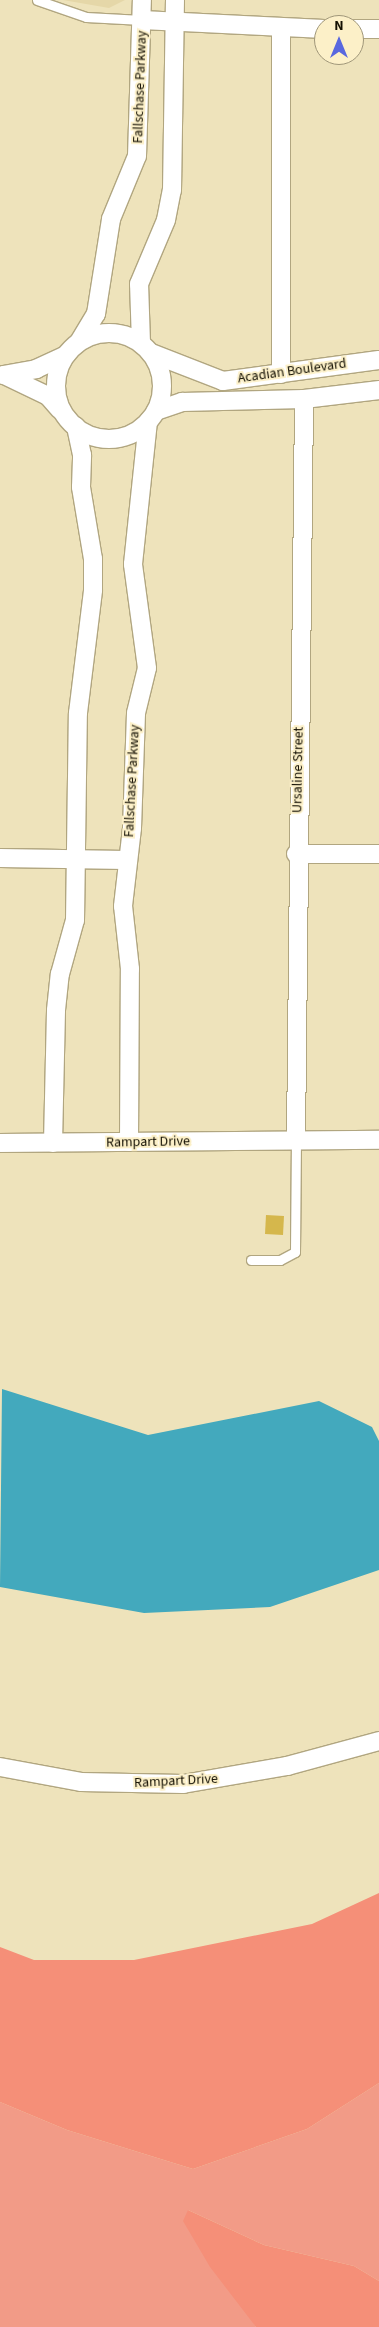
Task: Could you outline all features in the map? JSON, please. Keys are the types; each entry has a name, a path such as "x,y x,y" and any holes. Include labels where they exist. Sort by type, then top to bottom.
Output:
{"street":[{"name":"Fallschase Parkway","path":"79,342 96,314 112,218 137,156 142,0"},
{"path":"2,375 48,396 76,428 113,439 152,417 162,380 146,348 139,284 166,220 172,190 175,0"},
{"path":"142,20 281,29 314,29"},
{"path":"281,29 281,374"},
{"path":"364,29 379,29"},
{"path":"2,375 36,369 66,355 79,342 110,333 146,348"},
{"name":"Acadian Boulevard","path":"146,348 223,381 379,360"},
{"path":"63,413 56,384 66,355"},
{"name":"Acadian Boulevard","path":"152,417 182,402 304,399 379,390"},
{"name":"Ursaline Street","path":"296,1140 296,854 304,399"},
{"name":"Fallschase Parkway","path":"129,1142 130,970 123,906 126,860 132,828 136,713 148,668 134,564 152,417"},
{"path":"53,1143 56,1010 60,974 76,920 78,713 93,559 76,428"},
{"path":"296,854 379,854"},
{"path":"0,858 126,860"},
{"name":"Rampart Drive","path":"0,1143 379,1140"},
{"name":"Rampart Drive","path":"0,1767 80,1782 183,1784 278,1768 379,1741"}],"lane":[{"path":"37,0 86,17 142,20"},
{"path":"251,1260 280,1260 295,1252 296,1140"}],"shaded area":[{"path":"63,0 125,0 109,8"},
{"path":"379,1893 379,2083 307,2129 193,2169 67,2130 0,2102 0,1947 34,1960 134,1960 312,1924"},
{"path":"379,2083 379,2281 354,2266 264,2245 188,2210 256,2327 0,2327 0,2102 67,2130 193,2169 307,2129"},
{"path":"188,2210 264,2245 354,2266 379,2281 379,2327 256,2327 210,2267 183,2221"}],"water":[{"path":"2,1389 148,1435 319,1401 372,1427 379,1441 379,1570 270,1607 144,1613 0,1587"}],"building":[{"path":"266,1215 284,1216 283,1235 265,1234"}]}
